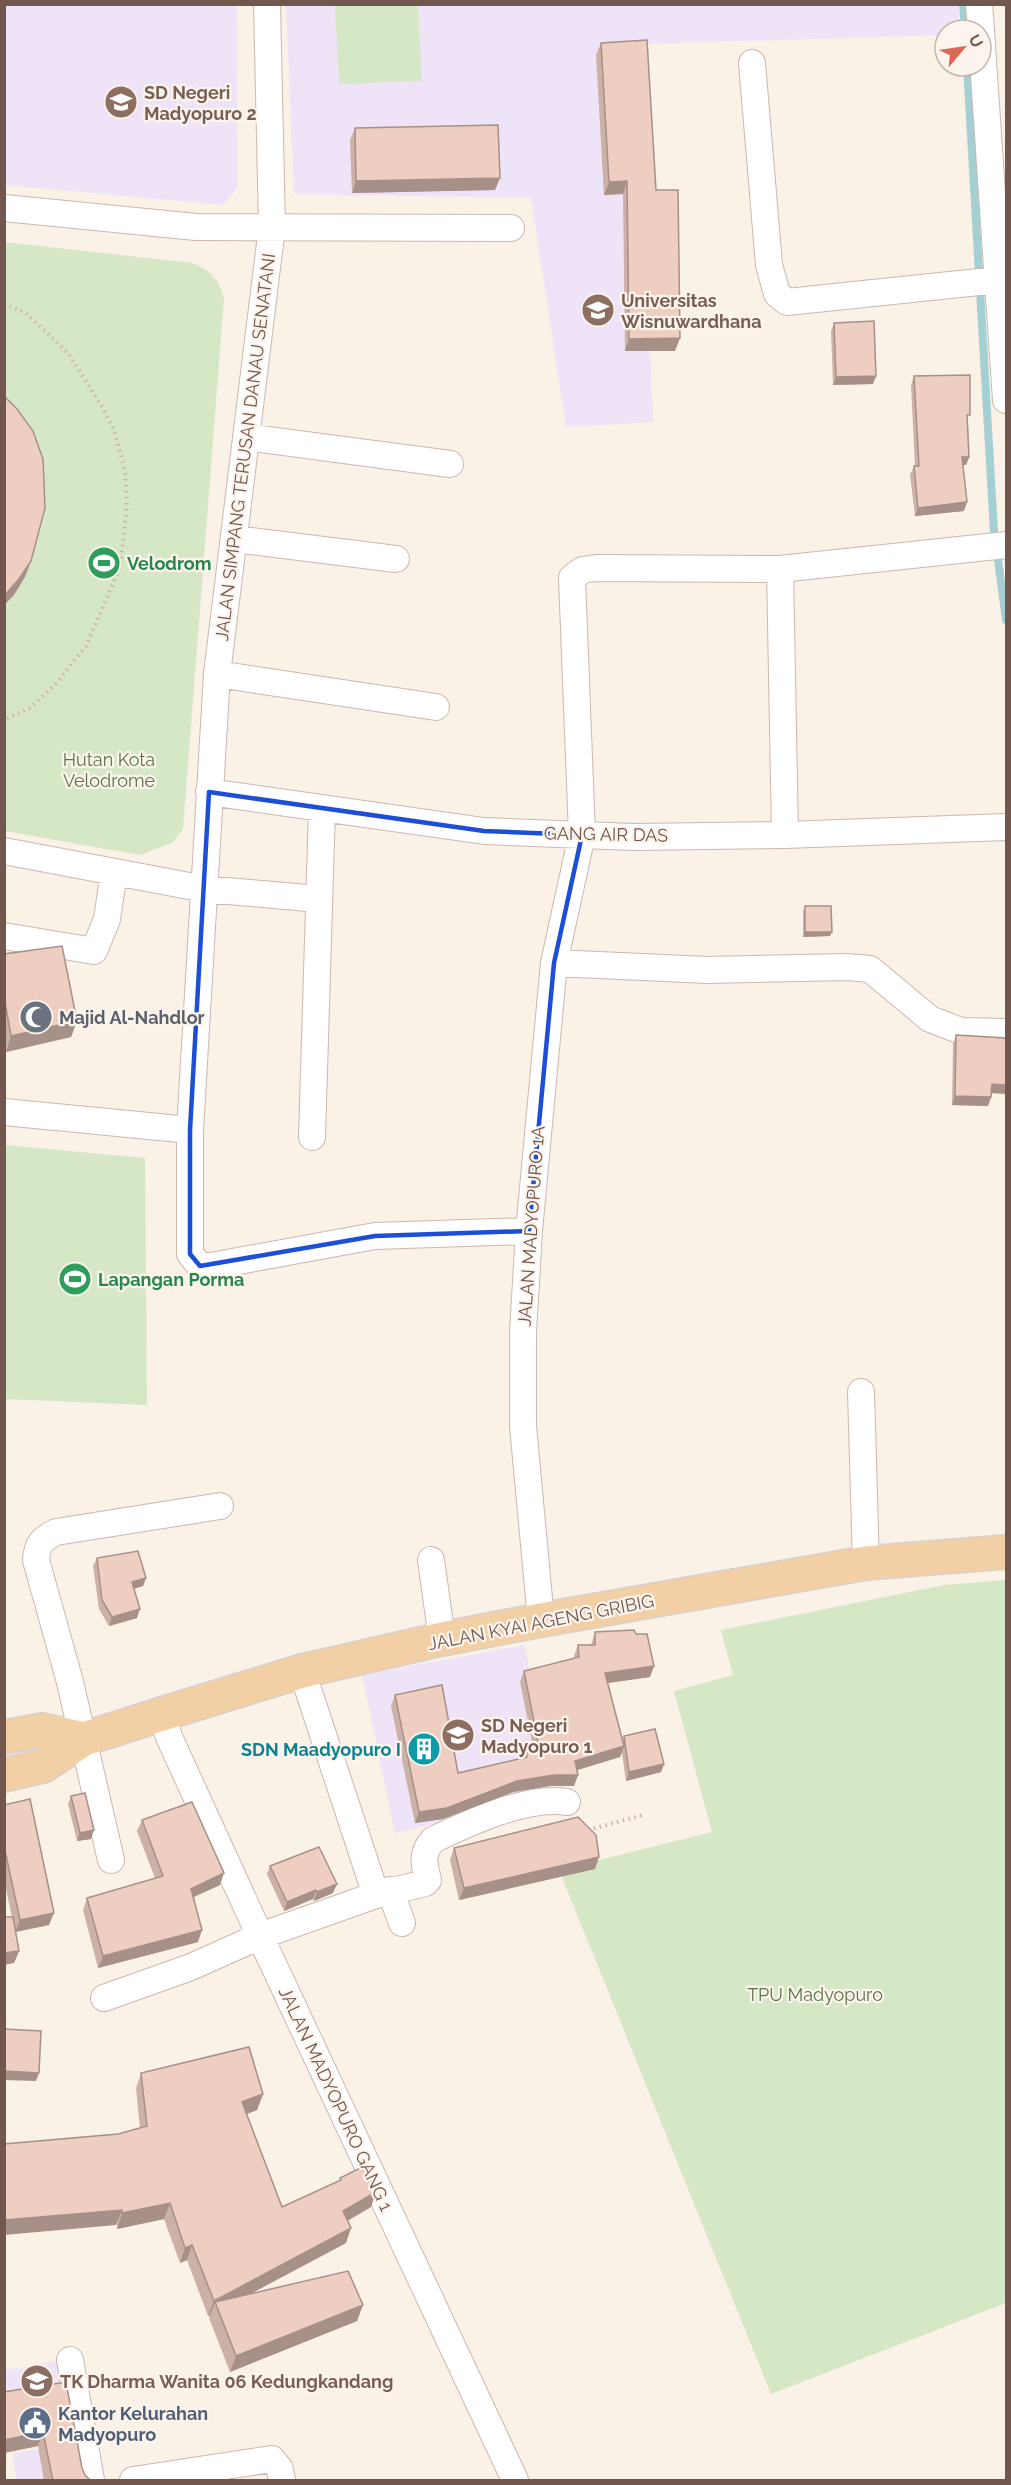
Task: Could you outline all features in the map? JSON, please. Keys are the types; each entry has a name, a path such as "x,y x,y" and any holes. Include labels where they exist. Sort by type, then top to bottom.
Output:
{"main road":[{"name":"JALAN KYAI AGENG GRIBIG","path":"4,1775 43,1766 84,1739 441,1629 541,1620 866,1563 1006,1552"},
{"name":"JALAN KYAI AGENG GRIBIG","path":"4,1737 42,1730 84,1739"}],"street":[{"name":"JALAN SIMPANG TERUSAN DANAU SENATANI","path":"267,4 272,227 217,674 190,1130 190,1254 200,1266 211,1266 375,1236 529,1231"},
{"path":"752,63 769,265 777,294 787,302 984,281"},
{"path":"989,78 997,122 984,281 1006,400"},
{"path":"4,208 196,227 511,228"},
{"path":"246,437 450,464"},
{"path":"234,539 396,559"},
{"path":"784,835 780,569 1006,545"},
{"name":"JALAN MADYOPURO 1A","path":"541,1620 523,1426 523,1332 529,1231 554,963 582,835 572,578 574,574 582,570 596,568 780,569"},
{"path":"217,674 436,707"},
{"name":"GANG AIR DAS","path":"209,792 484,831 633,837 784,835 1006,827"},
{"path":"312,1137 322,808"},
{"path":"4,851 205,889 319,899"},
{"path":"4,936 92,951 109,913 114,872"},
{"path":"554,963 708,970 847,967 870,969 930,1019 961,1031 1006,1032"},
{"path":"4,1112 190,1130"},
{"path":"861,1392 866,1563"},
{"path":"111,1860 84,1739 36,1560 36,1548 44,1538 56,1532 220,1506"},
{"path":"431,1560 441,1629"},
{"path":"302,1671 383,1892 402,1923"},
{"name":"JALAN MADYOPURO GANG 1","path":"162,1714 169,1737 260,1936 515,2481"},
{"path":"104,1998 191,1967 260,1936 383,1892 427,1882 425,1849 434,1839 502,1811 544,1802 567,1802"},
{"path":"70,2360 91,2481"},
{"path":"133,2481 272,2459 279,2469 282,2481"}],"path":[{"path":"4,304 26,313 68,353 101,405 113,428 125,470 127,505 120,567 86,646 55,685 30,708 4,720"},
{"path":"567,1802 574,1809 586,1831 643,1815"}],"highlighted area":[{"path":"209,792 484,831 582,835 554,963 529,1231 375,1236 200,1266 190,1254 190,1130"}],"shaded area":[{"name":"Universitas Wisnuwardhana","path":"959,4 960,18 933,18 933,35 639,44 653,422 566,427 531,198 294,194 286,5"},
{"name":"SD Negeri Madyopuro 2","path":"4,5 237,5 238,187 223,205 5,185"},
{"name":"SD Negeri Madyopuro 1","path":"525,1645 552,1795 395,1833 362,1675"},
{"name":"TK Dharma Wanita 06 Kedungkandang","path":"64,2360 72,2392 5,2403 5,2370"},
{"path":"80,2442 88,2480 16,2480 13,2453"}],"green space":[{"path":"335,5 418,5 422,81 339,84"},
{"name":"Velodrom","path":"4,242 192,263 213,276 224,298 183,829 172,843 140,855 5,831"},
{"name":"Lapangan Porma","path":"5,1145 145,1158 147,1405 5,1399"},
{"name":"TPU Madyopuro","path":"1006,1580 1006,2303 771,2394 559,1870 712,1832 674,1691 733,1675 721,1630 944,1585"}],"building":[{"path":"647,40 656,190 678,190 680,338 629,339 627,181 609,182 601,43"},
{"path":"498,125 500,178 356,181 355,128"},
{"path":"874,321 876,376 836,377 834,323"},
{"path":"970,375 970,415 967,415 969,457 962,457 967,502 918,508 914,466 919,466 914,376"},
{"path":"4,396 33,431 43,459 45,508 31,561 4,596"},
{"path":"805,906 831,906 832,932 805,932"},
{"name":"Majid Al-Nahdlor","path":"62,946 77,1021 11,1036 4,996 4,954"},
{"path":"956,1035 1006,1038 1006,1085 992,1084 991,1097 955,1096"},
{"path":"138,1551 146,1578 132,1582 140,1609 112,1617 102,1600 97,1558"},
{"path":"634,1630 636,1634 647,1634 654,1666 605,1673 624,1746 575,1761 578,1775 554,1775 517,1781 447,1808 419,1812 395,1695 442,1685 458,1773 527,1757 526,1753 540,1752 524,1671 579,1657 578,1645 595,1645 595,1632"},
{"path":"655,1729 664,1764 629,1772 624,1736"},
{"path":"85,1793 94,1830 80,1833 71,1796"},
{"path":"30,1799 54,1913 20,1920 4,1846 4,1805"},
{"path":"192,1802 224,1873 191,1889 202,1930 103,1956 87,1898 163,1876 142,1820"},
{"path":"578,1817 596,1835 599,1857 464,1888 454,1848"},
{"path":"319,1847 337,1884 287,1902 270,1866"},
{"path":"4,1917 13,1917 19,1951 4,1953"},
{"path":"4,2029 41,2031 39,2073 4,2071"},
{"path":"249,2047 263,2094 242,2102 282,2207 341,2180 340,2178 364,2166 376,2192 343,2211 351,2228 214,2301 192,2245 185,2248 170,2203 122,2213 122,2210 4,2220 4,2144 118,2134 147,2126 141,2073"},
{"path":"348,2271 363,2305 236,2356 215,2302"},
{"path":"66,2382 82,2468 91,2481 53,2481 43,2432 4,2440 4,2392"}],"waterway":[{"path":"963,4 964,18"},
{"path":"968,78 994,532"},
{"path":"998,560 1006,620"}],"place":[{"name":"SD Negeri Madyopuro 2","path":"121,102"},
{"name":"Universitas Wisnuwardhana","path":"598,310"},
{"name":"Velodrom","path":"104,563"},
{"name":"Majid Al-Nahdlor","path":"36,1017"},
{"name":"Lapangan Porma","path":"75,1279"},
{"name":"SD Negeri Madyopuro 1","path":"458,1735"},
{"name":"SDN Maadyopuro I","path":"424,1749"},
{"name":"TK Dharma Wanita 06 Kedungkandang","path":"37,2381"},
{"name":"Kantor Kelurahan Madyopuro","path":"35,2423"}],"park label":[{"name":"Hutan Kota Velodrome","path":"109,769"}]}
